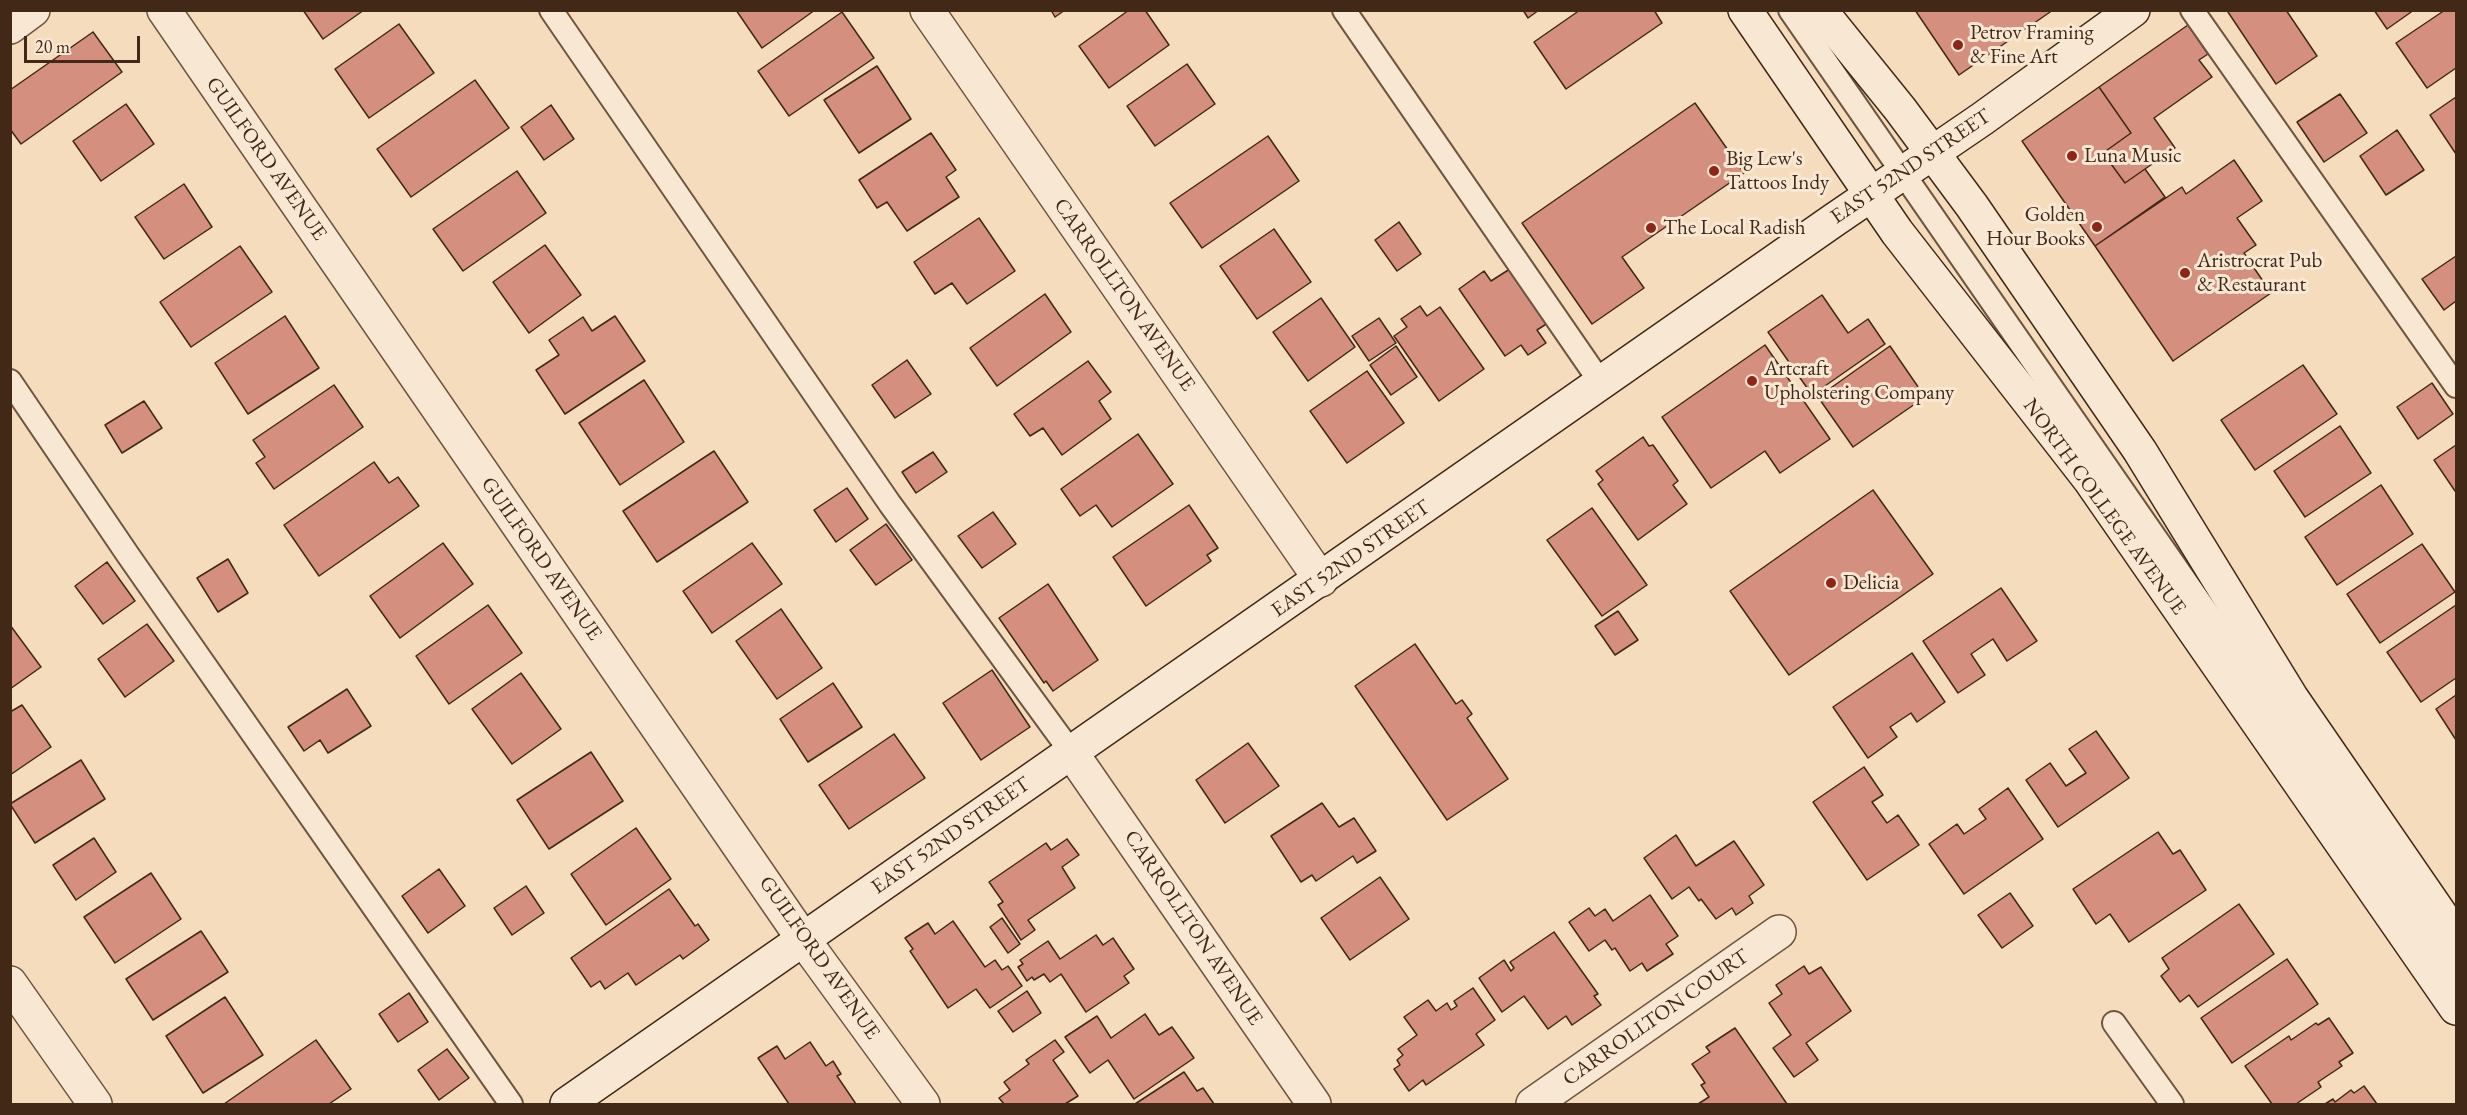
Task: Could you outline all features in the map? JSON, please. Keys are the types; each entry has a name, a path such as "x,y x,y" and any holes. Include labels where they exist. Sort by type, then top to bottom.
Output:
{"street":[{"path":"10,27 33,10"},
{"name":"GUILFORD AVENUE","path":"164,10 803,939 923,1104"},
{"name":"CARROLLTON AVENUE","path":"927,10 1321,580"},
{"name":"NORTH COLLEGE AVENUE","path":"1745,10 1897,232 2090,480 2457,1008"},
{"path":"1820,10 1933,152 2118,417 2292,697 2457,937"},
{"name":"EAST 52ND STREET","path":"567,1104 1321,580 2133,10"},
{"name":"CARROLLTON AVENUE","path":"1071,752 1314,1104"},
{"name":"CARROLLTON COURT","path":"1533,1104 1779,932"},
{"path":"10,983 95,1104"}],"lane":[{"path":"551,10 890,504 1071,752"},
{"path":"1344,10 1601,383"},
{"name":"NORTH COLLEGE AVENUE","path":"1790,10 2457,972"},
{"path":"2192,10 2457,386"},
{"path":"10,381 142,575 512,1104"},
{"path":"2114,1023 2172,1104"}],"building":[{"path":"303,10 364,10 323,39"},
{"path":"736,10 815,10 762,48"},
{"path":"1051,10 1065,10 1055,17"},
{"path":"1129,10 1145,10 1169,45 1109,88 1079,46"},
{"path":"1523,10 1539,10 1528,18"},
{"path":"1580,10 1654,10 1662,23 1566,89 1534,42"},
{"path":"1915,10 2053,10 1959,75"},
{"path":"2230,10 2286,10 2317,56 2276,84 2228,12"},
{"path":"2374,10 2414,10 2387,29"},
{"path":"2445,10 2456,10 2456,68 2427,88 2396,43"},
{"path":"842,12 874,58 789,116 758,71"},
{"path":"399,24 434,73 369,118 335,69"},
{"path":"2188,25 2208,54 2199,60 2212,77 2154,118 2175,148 2125,183 2103,153 2131,133 2099,87"},
{"path":"93,32 122,72 21,144 10,129 10,90"},
{"path":"1187,64 1215,104 1155,146 1127,106"},
{"path":"877,66 911,119 859,153 824,100"},
{"path":"475,80 509,128 411,197 377,149"},
{"path":"2099,87 2131,133 2103,153 2125,183 2145,169 2165,197 2095,246 2022,141"},
{"path":"2340,94 2367,133 2324,162 2297,122"},
{"path":"2456,97 2456,154 2430,115"},
{"path":"1695,103 1744,173 1622,257 1644,288 1592,324 1522,223"},
{"path":"126,104 154,144 101,181 73,141"},
{"path":"551,105 574,139 544,160 521,127"},
{"path":"2397,130 2424,170 2386,195 2360,156"},
{"path":"931,133 956,170 946,177 959,197 907,231 887,202 877,208 859,180"},
{"path":"1268,136 1299,181 1202,248 1170,203"},
{"name":"Aristrocrat Pub & Restaurant","path":"2234,160 2262,201 2237,218 2256,245 2244,253 2271,293 2173,361 2095,246 2182,187 2186,194"},
{"path":"517,171 546,213 463,271 433,229"},
{"path":"184,184 212,227 164,259 135,217"},
{"path":"979,218 1015,271 967,304 952,283 935,294 914,262"},
{"path":"1399,222 1421,254 1397,271 1375,240"},
{"path":"1274,229 1311,282 1257,319 1220,266"},
{"path":"545,245 581,295 529,333 493,282"},
{"path":"240,246 272,292 191,347 160,302"},
{"path":"2456,256 2456,301 2444,310 2422,279"},
{"path":"1513,267 1551,321 1537,330 1546,343 1528,355 1521,345 1505,356 1459,289 1484,271 1491,281"},
{"path":"1045,294 1071,332 997,386 970,348"},
{"path":"1822,295 1848,333 1868,319 1885,344 1812,395 1768,332"},
{"path":"1321,298 1355,347 1308,381 1273,332"},
{"path":"1420,306 1427,316 1440,307 1484,369 1439,401 1394,336 1407,327 1401,319"},
{"path":"285,316 319,368 248,414 215,363"},
{"path":"615,316 645,361 565,414 536,370 559,355 549,340 583,317 592,331"},
{"path":"1379,318 1396,343 1369,361 1352,336"},
{"name":"Artcraft Upholstering Company","path":"1765,345 1830,439 1780,473 1765,451 1711,488 1662,417"},
{"path":"1396,346 1417,377 1391,395 1370,365"},
{"path":"1890,346 1925,397 1853,447 1818,397"},
{"path":"907,360 931,394 895,418 872,385"},
{"path":"1088,361 1111,392 1099,401 1111,419 1062,455 1043,428 1030,436 1014,414"},
{"path":"2303,365 2337,414 2255,470 2221,420"},
{"path":"1367,371 1404,423 1347,463 1310,411"},
{"path":"644,380 684,442 620,485 579,423"},
{"path":"2432,383 2453,414 2418,439 2397,407"},
{"path":"334,385 363,427 274,489 256,463 265,457 253,440"},
{"path":"144,401 162,428 122,453 105,425"},
{"path":"2340,426 2371,473 2305,517 2274,471"},
{"path":"1138,434 1173,484 1112,527 1096,505 1080,516 1061,489"},
{"path":"1643,437 1649,446 1653,445 1678,481 1673,485 1687,504 1638,540 1598,484 1603,480 1596,471"},
{"path":"2456,445 2456,490 2455,491 2434,460"},
{"path":"714,451 748,502 657,562 623,511"},
{"path":"933,452 947,472 916,493 902,472"},
{"path":"374,462 389,483 398,477 419,506 319,576 284,525"},
{"path":"2381,485 2413,534 2337,585 2305,537"},
{"path":"847,488 868,519 836,542 814,510"},
{"name":"Delicia","path":"1873,490 1933,574 1789,675 1730,591"},
{"path":"1189,505 1218,548 1207,555 1211,561 1146,606 1113,557"},
{"path":"1592,508 1647,585 1602,616 1547,540"},
{"path":"993,512 1016,544 982,568 958,536"},
{"path":"886,524 912,560 876,585 850,550"},
{"path":"443,543 473,584 400,638 370,596"},
{"path":"752,543 782,584 712,633 683,591"},
{"path":"2422,544 2455,592 2380,643 2347,594"},
{"path":"228,559 248,593 218,612 197,578"},
{"path":"107,562 135,601 103,624 75,586"},
{"path":"1048,584 1098,660 1053,691 1046,681 1044,683 999,618"},
{"path":"2001,588 2037,641 2007,661 1993,639 1971,654 1985,675 1958,693 1923,641"},
{"path":"488,605 522,653 449,704 416,656"},
{"path":"2456,605 2456,678 2421,702 2387,652"},
{"path":"781,609 822,668 777,699 736,641"},
{"path":"1618,611 1638,640 1615,655 1595,626"},
{"path":"147,624 174,661 125,697 98,659"},
{"path":"10,625 41,667 10,689"},
{"path":"1415,644 1456,704 1462,700 1472,714 1467,718 1508,779 1447,820 1355,686"},
{"path":"1912,653 1945,702 1917,722 1911,713 1890,727 1897,737 1868,758 1833,707"},
{"path":"992,670 1030,727 981,760 943,703"},
{"path":"521,673 561,729 512,764 472,709"},
{"path":"833,683 862,727 808,762 780,719"},
{"path":"347,689 371,726 328,753 320,740 304,751 288,727"},
{"path":"2456,695 2456,740 2436,709"},
{"path":"22,705 51,747 10,775 10,712"},
{"path":"2096,731 2129,778 2058,827 2026,780 2050,763 2066,786 2086,773 2069,749"},
{"path":"894,734 925,778 849,829 819,785"},
{"path":"1248,743 1279,786 1225,823 1196,780"},
{"path":"591,752 623,801 549,849 517,800"},
{"path":"81,760 105,799 35,843 10,804"},
{"path":"1864,767 1883,795 1872,802 1887,823 1898,815 1919,845 1867,880 1813,802"},
{"path":"2008,788 2043,839 1964,894 1929,844 1957,824 1964,834 1986,819 1979,809"},
{"path":"1322,803 1339,827 1354,818 1376,851 1357,863 1353,856 1316,881 1312,875 1301,882 1271,836"},
{"path":"636,828 671,879 606,925 571,874"},
{"path":"2158,832 2173,854 2180,850 2206,890 2129,942 2110,914 2096,924 2073,889"},
{"path":"1676,835 1696,866 1734,841 1764,885 1749,896 1753,903 1736,915 1732,908 1716,919 1689,887 1672,899 1644,858"},
{"path":"94,838 116,872 76,900 53,865"},
{"path":"1067,839 1079,855 1062,867 1075,888 1028,920 1035,930 1021,940 998,905 1003,902 989,882 1046,843 1051,850"},
{"path":"439,869 465,906 428,933 402,896"},
{"path":"151,873 181,919 115,963 84,917"},
{"path":"1380,877 1409,919 1350,960 1321,918"},
{"path":"526,886 544,913 512,935 494,908"},
{"path":"669,889 695,926 698,924 709,940 683,959 680,955 636,985 628,973 605,989 600,981 591,987 571,958"},
{"path":"2010,893 2033,926 2002,948 1978,915"},
{"path":"1650,895 1678,936 1666,944 1673,954 1647,971 1642,963 1630,971 1615,948 1612,950 1605,940 1589,951 1569,922 1589,908 1595,916 1605,909 1613,921"},
{"path":"2239,904 2274,954 2198,1007 2189,995 2180,1002 2161,976 2169,969 2162,958"},
{"path":"1002,918 1020,944 1008,953 990,927"},
{"path":"953,921 985,967 995,960 1002,970 1008,966 1022,986 990,1008 976,989 948,1008 910,951 913,949 905,938 928,923 935,934"},
{"path":"201,931 228,972 153,1020 126,979"},
{"path":"1554,932 1598,994 1594,996 1601,1005 1572,1025 1566,1016 1548,1029 1524,996 1502,1012 1479,978 1504,960 1511,971 1514,968 1510,962"},
{"path":"1096,935 1103,945 1113,938 1134,969 1124,976 1129,983 1086,1012 1061,974 1050,982 1044,974 1027,981 1018,967 1023,964 1020,960 1048,941 1060,959"},
{"path":"2287,959 2318,1004 2232,1063 2201,1018"},
{"path":"1804,966 1809,974 1821,967 1851,1011 1806,1043 1818,1060 1794,1077 1773,1048 1791,1035 1769,1003 1782,994 1776,985"},
{"path":"1473,988 1495,1020 1476,1034 1484,1045 1426,1085 1423,1080 1409,1091 1394,1069 1400,1065 1397,1060 1403,1055 1398,1049 1417,1035 1404,1017 1428,1000 1436,1011 1447,1003 1451,1010 1457,1006 1454,1001"},
{"path":"1027,991 1041,1013 1013,1032 998,1011"},
{"path":"409,993 428,1022 398,1042 379,1014"},
{"path":"225,997 263,1055 203,1093 166,1036"},
{"path":"1145,1014 1159,1035 1172,1027 1194,1058 1134,1099 1108,1060 1090,1073 1065,1037 1097,1016 1111,1038"},
{"path":"2329,1018 2353,1053 2339,1062 2342,1066 2318,1082 2321,1087 2296,1104 2272,1104 2245,1066 2289,1036 2291,1040 2316,1023 2318,1025"},
{"path":"1735,1028 1787,1104 1698,1104 1709,1097 1701,1085 1705,1083 1692,1064 1710,1052 1706,1047"},
{"path":"316,1040 351,1089 329,1104 224,1104"},
{"path":"1055,1040 1064,1052 1053,1060 1078,1096 1065,1104 1004,1104 999,1098 1010,1090 1004,1082 1029,1064 1026,1060"},
{"path":"810,1042 826,1066 833,1061 841,1074 837,1076 856,1104 789,1104 758,1058 777,1046 785,1059"},
{"path":"447,1049 469,1078 439,1100 418,1070"},
{"path":"1184,1072 1197,1091 1203,1088 1214,1104 1135,1104"},
{"path":"2364,1086 2377,1104 2325,1104 2333,1099 2335,1102 2351,1090 2354,1093"}],"place":[{"name":"Petrov Framing & Fine Art","path":"1958,45"},
{"name":"Luna Music","path":"2072,156"},
{"name":"Big Lew's Tattoos Indy","path":"1714,171"},
{"name":"Golden Hour Books","path":"2097,227"},
{"name":"The Local Radish","path":"1651,228"},
{"name":"Aristrocrat Pub & Restaurant","path":"2185,273"},
{"name":"Artcraft Upholstering Company","path":"1752,381"},
{"name":"Delicia","path":"1831,583"}]}
